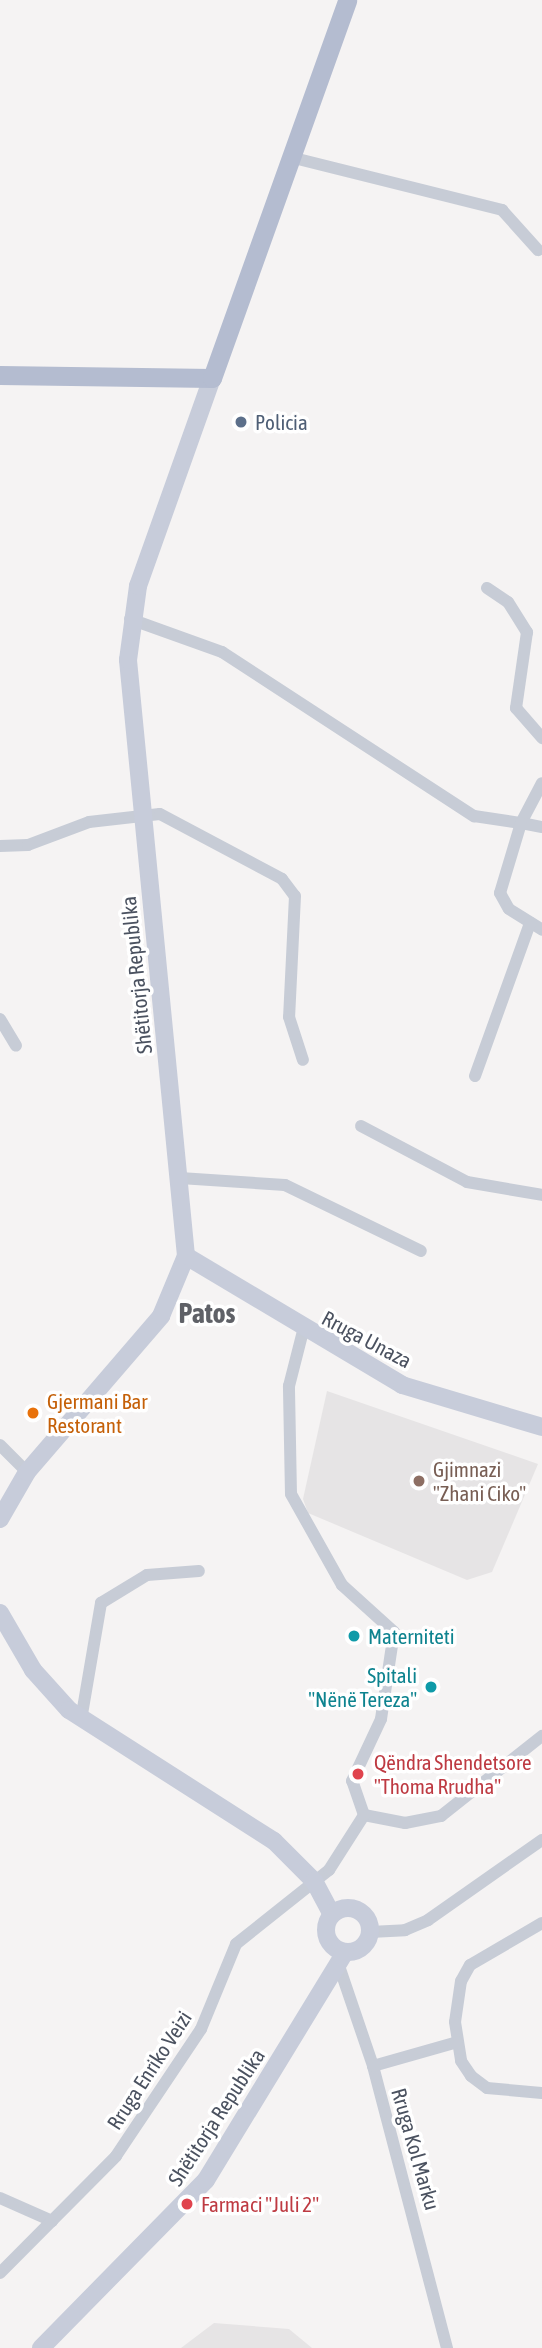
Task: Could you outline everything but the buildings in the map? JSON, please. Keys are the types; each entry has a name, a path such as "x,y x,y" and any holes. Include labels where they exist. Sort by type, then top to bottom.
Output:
{"main road":[{"path":"0,375 212,378 347,0"},
{"name":"Shëtitorja Republika","path":"0,1519 27,1472 161,1316 186,1256 141,812 130,619 212,378"},
{"name":"Rruga Unaza","path":"186,1256 303,1331 402,1385 542,1427"},
{"path":"0,1613 33,1670 81,1720 274,1841 314,1881 332,1915 327,1935 341,1958 362,1947 370,1932 355,1909 332,1915"},
{"name":"Shëtitorja Republika","path":"41,2348 206,2180 341,1958"}],"street":[{"path":"290,157 502,210 538,250"},
{"path":"487,589 508,602 527,632 516,708 542,738"},
{"path":"130,619 222,653 474,816 542,827"},
{"path":"542,783 521,824 500,893 501,902 542,930"},
{"path":"0,846 28,845 89,822 141,812 175,819 290,886 296,906 289,1017 303,1060"},
{"path":"475,1076 530,923"},
{"path":"0,1019 16,1046"},
{"path":"361,1126 467,1182 542,1195"},
{"path":"180,1178 285,1185 421,1251"},
{"path":"303,1331 289,1387 291,1494 342,1585 394,1633 381,1719 352,1781 364,1815 405,1823 441,1816 542,1736"},
{"path":"0,1445 27,1472"},
{"path":"81,1720 101,1603 147,1575 199,1571"},
{"name":"Rruga Enriko Veizi","path":"0,2273 103,2174 201,2029 236,1944 336,1860 364,1815"},
{"path":"370,1932 405,1930 428,1920 542,1840"},
{"path":"542,1923 470,1965 456,2000 457,2042 471,2076 487,2088 542,2093"},
{"name":"Rruga Kol Marku","path":"341,1958 373,2066 447,2348"},
{"path":"373,2066 457,2042"},
{"path":"0,2198 52,2221"}],"shaded area":[{"name":"Gjimnazi \"Zhani Ciko\"","path":"327,1391 538,1464 492,1572 467,1580 308,1513 303,1499"},
{"path":"214,2323 289,2329 312,2348 181,2348"}],"place":[{"name":"Policia","path":"241,422"},
{"name":"Gjermani Bar Restorant","path":"33,1413"},
{"name":"Gjimnazi \"Zhani Ciko\"","path":"419,1481"},
{"name":"Materniteti","path":"354,1636"},
{"name":"Spitali \"Nënë Tereza\"","path":"431,1687"},
{"name":"Qëndra Shendetsore \"Thoma Rrudha\"","path":"358,1774"},
{"name":"Farmaci \"Juli 2\"","path":"187,2204"}],"district":[{"name":"Patos","path":"207,1313"}]}
